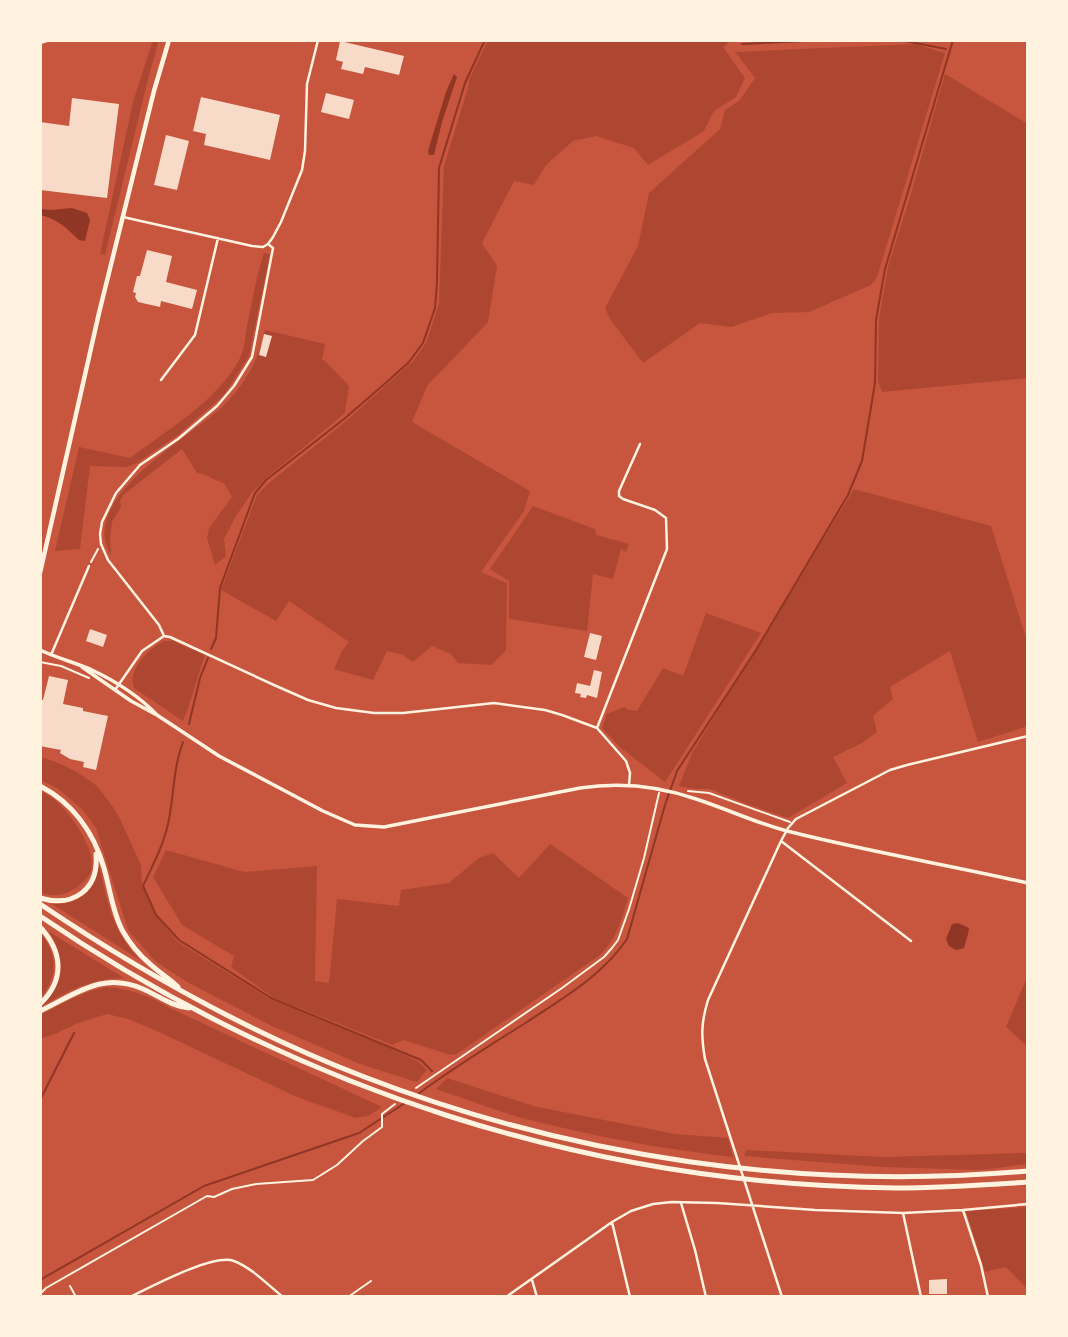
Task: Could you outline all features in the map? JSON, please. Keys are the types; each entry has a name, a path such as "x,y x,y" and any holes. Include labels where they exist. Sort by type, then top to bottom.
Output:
{"highway":[{"path":"40,786 61,798 84,824 104,867 116,915 131,943 148,963 183,992"},
{"path":"40,898 68,900 86,889 96,872 96,847"},
{"path":"40,904 138,966 248,1026 386,1086 504,1123 638,1154 707,1165 779,1172 929,1177 1028,1171"},
{"path":"40,916 92,950 192,1008 287,1055 383,1095 500,1133 572,1151 705,1175 896,1188 1028,1182"},
{"path":"40,927 53,944 58,964 52,991 40,1004"},
{"path":"40,1011 78,991 112,982 134,986 176,1006 192,1008"}],"main road":[{"path":"40,573 99,313 169,40"}],"street":[{"path":"40,43 50,40"},
{"path":"123,217 252,246 263,247 268,244 281,222 302,170 307,84 318,40"},
{"path":"161,380 195,335 218,238"},
{"path":"164,636 159,625 108,560 102,547 102,522 116,493 140,465 178,439 218,405 252,357 273,248 268,244"},
{"path":"597,728 667,549 666,518 655,510 619,496 618,491 640,444"},
{"path":"51,655 89,566"},
{"path":"115,690 142,651 164,636 170,637 308,700 336,708 374,713 402,713 502,703 545,710 597,728 626,761 630,773 629,786"},
{"path":"40,650 91,669 118,685 157,715 244,771 344,821 363,826 402,824 580,788 600,785 629,786 678,793 786,831 1028,883"},
{"path":"81,667 157,715"},
{"path":"782,1297 705,1059 701,1038 702,1020 708,1000 791,823 890,770 1028,736"},
{"path":"781,841 911,940"},
{"path":"681,1203 706,1297"},
{"path":"506,1297 612,1222 631,1211 653,1204 717,1203 903,1213 1028,1204"},
{"path":"963,1210 981,1265 988,1297"},
{"path":"903,1213 921,1297"},
{"path":"612,1222 630,1297"},
{"path":"130,1297 201,1265 221,1259 234,1261 283,1297"},
{"path":"532,1279 537,1297"}],"lane":[{"path":"348,1297 370,1281"},
{"path":"70,1286 76,1297"}],"path":[{"path":"89,566 99,547 102,547"},
{"path":"40,662 61,666 91,679"},
{"path":"424,1082 562,988 612,948 633,896 661,790"},
{"path":"687,791 709,793 791,823"},
{"path":"40,1294 46,1288 207,1196 214,1197 232,1189 256,1184 307,1182 319,1178 382,1127 382,1115"}],"shaded area":[{"path":"153,40 159,40 105,255 100,254 133,102"},
{"path":"488,40 732,40 723,47 745,78 736,97 714,111 704,131 648,165 634,148 596,136 573,141 546,165 534,185 514,181 482,243 497,266 488,322 427,386 412,422 530,491 524,511 481,572 507,583 506,650 492,665 458,663 451,654 432,646 413,662 403,655 387,651 373,680 334,669 349,642 289,601 276,621 221,590 257,495 413,361 426,343 439,304 444,166 469,80"},
{"path":"915,44 945,53 877,277 871,285 809,312 772,313 731,327 700,323 643,363 610,319 605,308 638,246 649,193 720,129 725,110 739,101 755,78 735,52"},
{"path":"454,74 457,77 434,155 429,155 446,92"},
{"path":"945,74 1028,124 1028,378 882,392 878,381 879,319 888,267"},
{"path":"72,208 87,213 90,220 85,241 79,240 56,221 40,215 40,209"},
{"path":"264,253 270,254 249,356 224,395 178,435 137,463 127,467 90,466 80,549 55,551 79,447 130,458 191,414 219,388 230,373 243,351"},
{"path":"265,330 325,344 322,360 349,386 345,413 253,491 224,539 226,556 215,565 207,538 209,528 232,497 224,483 197,473 182,449 123,495 121,507 112,522 111,555 104,534 109,512 123,491 142,471 229,400 251,368 260,350"},
{"path":"854,489 991,526 1028,644 1028,726 978,742 950,651 890,687 893,699 873,716 877,732 862,743 833,757 847,783 788,818 710,789 679,786 692,753"},
{"path":"533,506 595,529 596,535 629,544 626,552 621,549 613,579 593,574 587,631 509,619 509,581 490,569"},
{"path":"706,613 761,633 665,782 620,747 602,728 607,714 624,707 637,711 663,668 683,676"},
{"path":"164,641 173,641 205,655 183,721 134,688 133,674 136,667 152,649"},
{"path":"40,757 77,772 97,786 113,807 141,865 142,885 155,915 178,942 268,998 419,1062 427,1070 417,1082 360,1064 272,1026 187,982 155,961 128,930 96,828 82,809 57,788 40,780"},
{"path":"40,791 54,799 74,822 86,842 92,862 91,871 85,880 72,890 59,895 40,893"},
{"path":"550,844 628,898 618,929 600,955 457,1054 451,1055 403,1040 392,1045 272,997 231,967 234,956 182,925 153,877 166,850 244,872 317,866 315,981 329,983 337,899 399,906 401,890 449,883 479,858 493,853 519,878"},
{"path":"99,865 117,927 140,960 52,904 70,902 84,895 93,883"},
{"path":"958,923 969,928 964,948 956,950 949,946 946,939 952,924"},
{"path":"49,931 124,978 80,986 41,1007 55,989 60,971 58,952"},
{"path":"40,933 50,949 54,966 50,982 40,998"},
{"path":"1028,975 1028,1047 1006,1027"},
{"path":"107,987 149,997 382,1107 368,1116 356,1118 297,1097 157,1031 107,1014 40,1039 40,1015 81,995"},
{"path":"447,1078 533,1106 675,1134 728,1138 733,1157 627,1141 522,1118 436,1089"},
{"path":"746,1150 883,1157 1028,1153 1028,1164 981,1170 882,1167 744,1156"},
{"path":"1028,1207 1028,1290 1006,1267 985,1272 966,1211"}],"building":[{"path":"340,41 404,56 399,75 365,67 363,74 341,69 343,62 336,60"},
{"path":"326,93 354,100 349,119 321,112"},
{"path":"201,97 280,115 270,160 204,145 206,134 193,131"},
{"path":"72,98 119,104 107,198 40,190 40,122 69,126"},
{"path":"166,135 189,141 177,190 154,185"},
{"path":"147,250 172,256 166,282 197,290 192,309 161,301 160,307 138,302 136,293 133,292"},
{"path":"264,334 272,336 266,357 259,355"},
{"path":"90,629 107,635 103,647 86,641"},
{"path":"590,633 602,636 596,660 584,657"},
{"path":"594,670 602,672 597,698 587,695 586,698 580,697 581,694 575,693 577,683 590,686"},
{"path":"49,676 68,680 63,704 108,716 96,770 83,767 84,762 70,759 60,753 61,750 40,746 40,700 43,700"},
{"path":"947,1279 947,1294 929,1294 929,1280"}],"waterway":[{"path":"211,649 216,638 220,588 255,493 266,480 389,380 409,362 423,343 435,308 439,168 465,83 485,40"},
{"path":"742,44 826,40"},
{"path":"900,40 946,49"},
{"path":"418,1094 581,985 606,964 627,939 677,771 756,650 848,495 862,461 875,383 876,320 885,269 953,40"},
{"path":"189,724 200,678 208,658"},
{"path":"183,742 177,762 166,832 143,886 156,915 179,940 271,998 421,1060 432,1071"},
{"path":"40,1100 74,1033"},
{"path":"40,1280 204,1186 359,1133 405,1103"}]}
